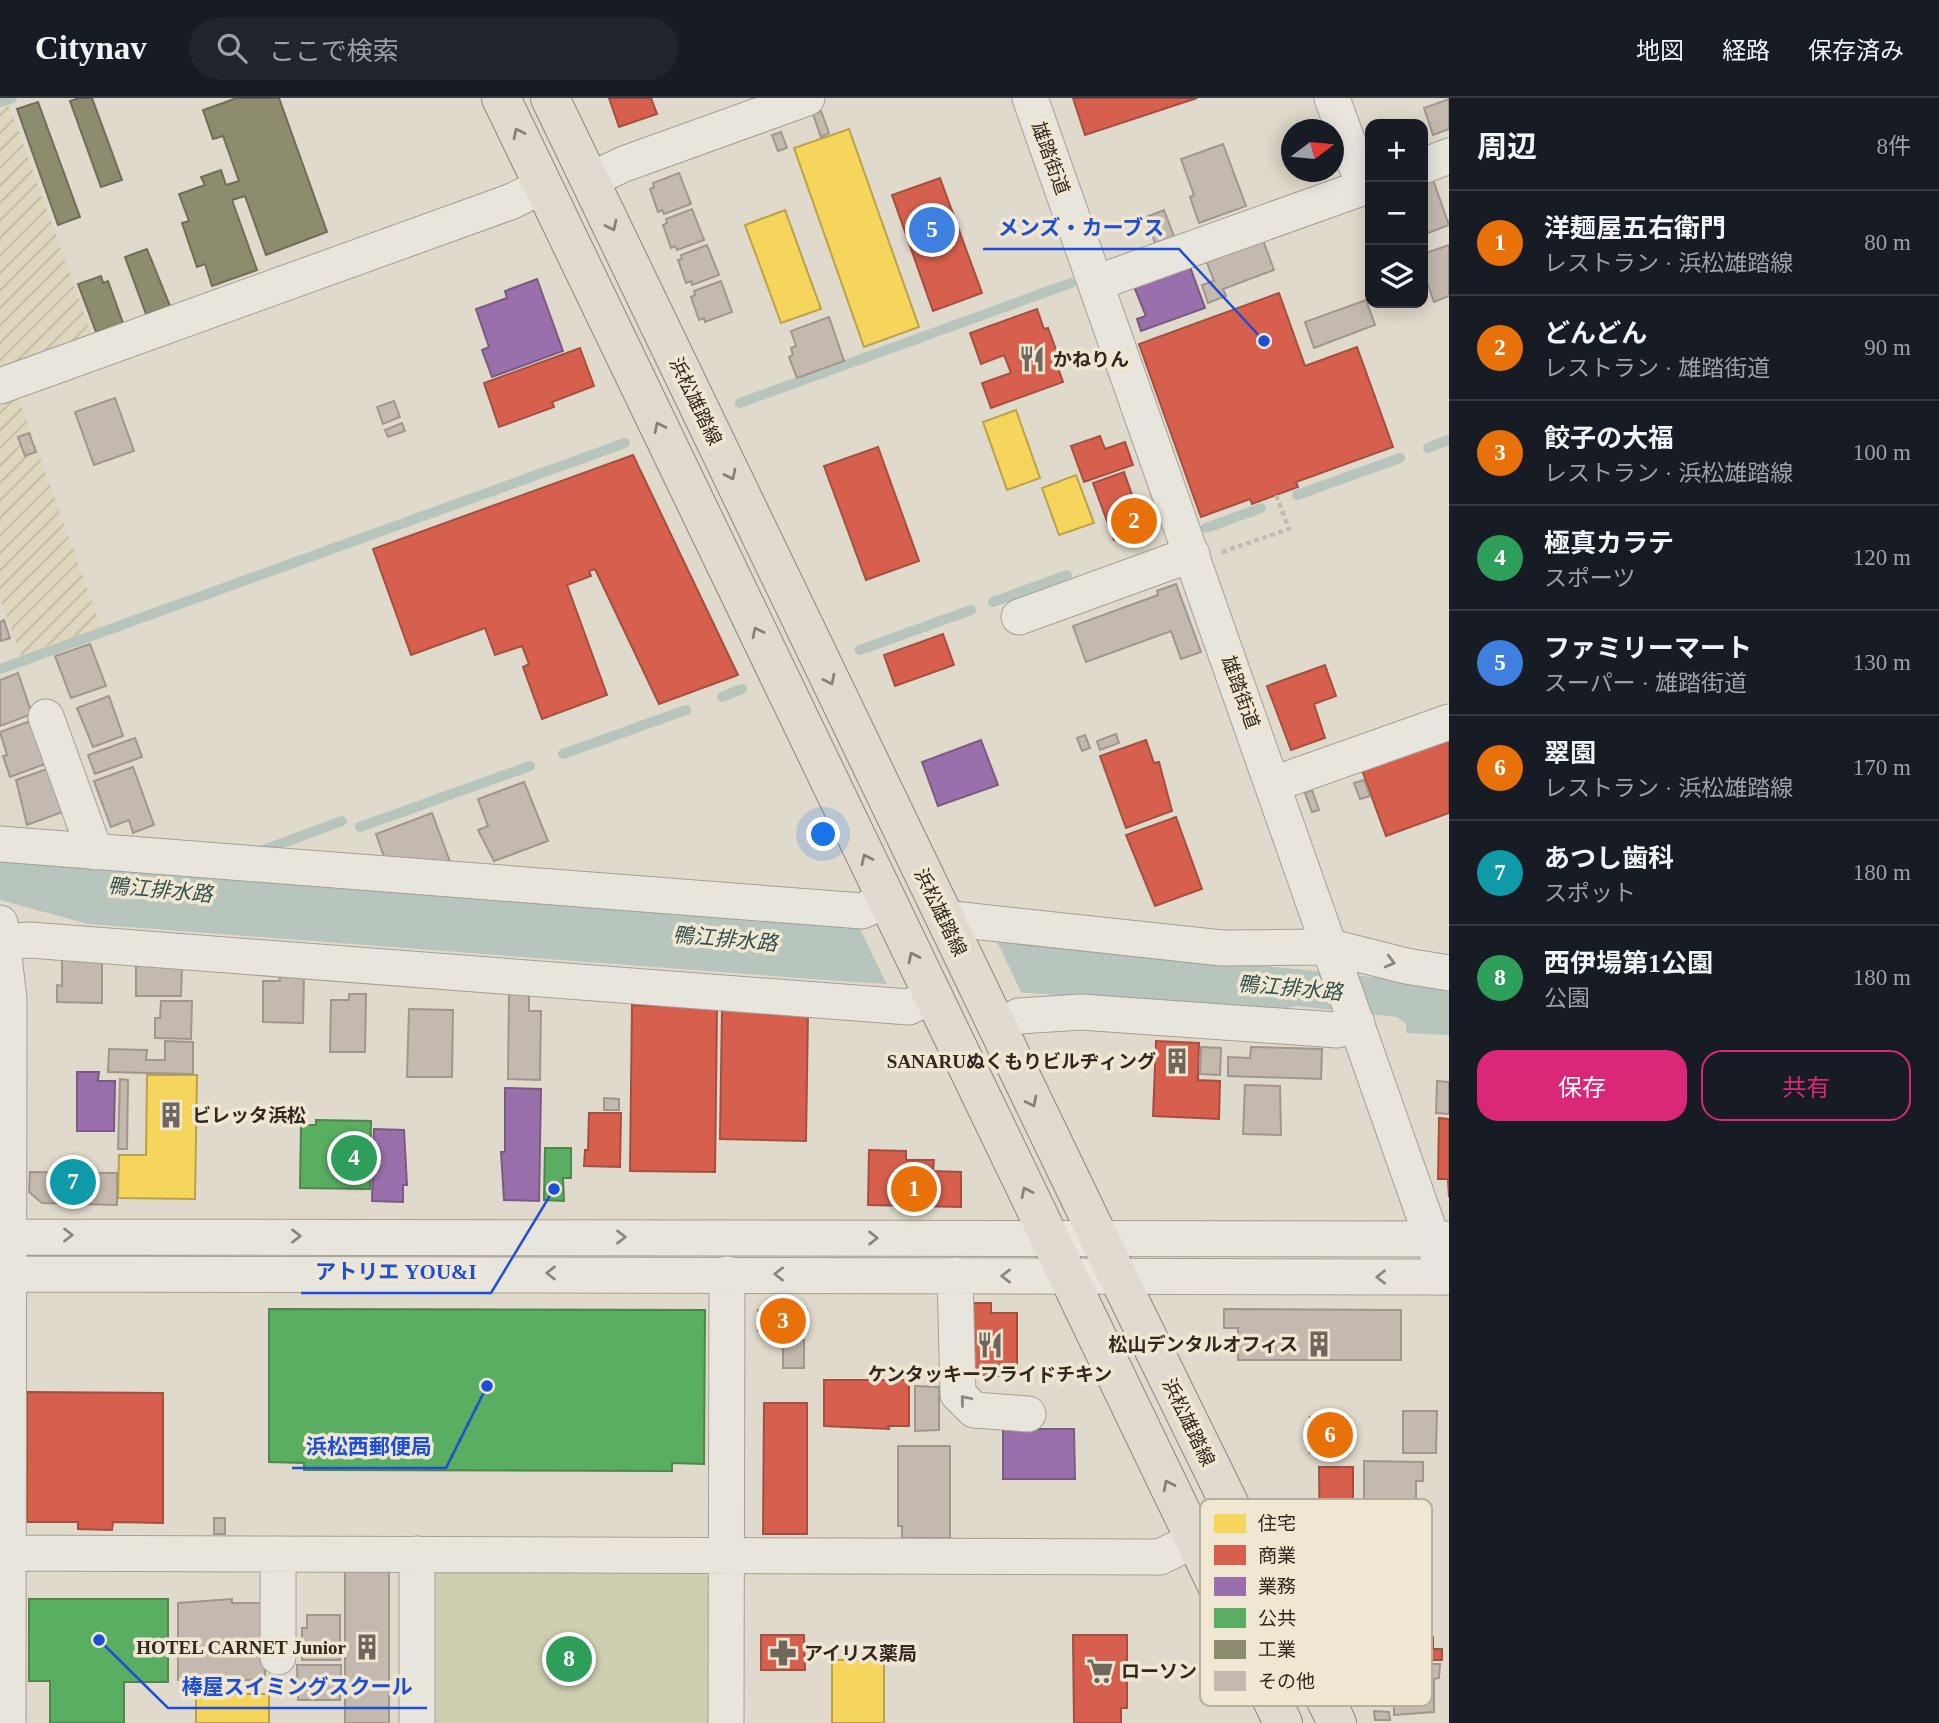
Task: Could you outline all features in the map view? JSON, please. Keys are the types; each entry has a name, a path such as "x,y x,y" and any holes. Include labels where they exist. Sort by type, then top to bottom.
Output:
{"main road":[{"path":"501,98 1200,1552"},
{"name":"浜松雄踏線","path":"550,98 945,921 1227,1499"},
{"path":"1275,1706 1283,1723"},
{"name":"浜松雄踏線","path":"1329,1706 1337,1723"}],"street":[{"path":"590,180 624,164 807,98"},
{"name":"雄踏街道","path":"1030,98 1096,283 1203,554 1274,784 1356,1018 1441,1239 1448,1280"},
{"path":"1332,98 1365,182"},
{"path":"1428,164 1449,156"},
{"path":"0,386 510,202 543,186"},
{"path":"1096,283 1365,187"},
{"path":"1019,617 1203,554"},
{"path":"47,717 95,852"},
{"path":"1274,784 1449,722"},
{"path":"0,844 862,911 890,910"},
{"path":"945,921 1335,957 1449,973"},
{"path":"8,1723 4,1553 5,999 2,933 30,940 909,1007 931,994"},
{"path":"989,1012 1019,1016 1078,1012 1337,1030 1356,1018"},
{"path":"4,1237 1441,1239"},
{"path":"4,1274 727,1274 1448,1280"},
{"path":"726,1723 727,1274"},
{"path":"955,1275 958,1394 974,1410 985,1413 1028,1413"},
{"path":"4,1553 1160,1557 1194,1540"},
{"path":"278,1554 278,1657"},
{"path":"417,1554 417,1723"}],"path":[{"path":"1203,554 1289,528 1276,495"}],"shaded area":[{"path":"9,105 92,335 0,369 0,109"},
{"path":"18,396 101,627 21,656 0,599 0,403"}],"green space":[{"path":"438,1568 701,1569 715,1584 714,1723 424,1723 424,1583"}],"water":[{"name":"鴨江排水路","path":"0,853 704,910 1374,977 1449,992 1449,1035 1406,1033 1406,1024 1397,1017 1297,1006 1280,1009 839,981 88,924 0,900"}],"pier":[{"path":"855,918 991,929 1022,994 888,987"}],"building: 住宅":[{"path":"849,129 919,327 864,347 794,148"},
{"path":"785,210 821,309 781,323 745,225"},
{"path":"1016,410 1040,478 1007,490 983,422"},
{"path":"1076,475 1094,523 1059,535 1042,488"},
{"name":"ビレッタ浜松","path":"147,1075 197,1075 195,1199 118,1198 119,1155 146,1155"},
{"path":"832,1660 884,1660 884,1723 832,1723"},
{"path":"196,1694 269,1694 269,1723 196,1723"}],"building: 商業":[{"path":"609,98 651,98 657,114 619,127"},
{"path":"1073,98 1197,98 1085,135"},
{"path":"940,178 982,293 933,311 892,195"},
{"path":"1279,293 1305,366 1357,347 1393,447 1296,482 1298,487 1252,504 1250,499 1201,517 1139,344"},
{"name":"かねりん","path":"1037,309 1044,329 1048,328 1061,363 1057,365 1063,382 991,408 982,383 1011,373 1004,355 981,364 970,333"},
{"path":"580,348 594,386 552,402 554,407 499,427 484,383"},
{"path":"1100,436 1105,449 1125,442 1133,465 1084,482 1071,446"},
{"path":"878,447 919,561 866,580 824,466"},
{"path":"633,455 738,675 659,704 595,569 589,571 591,576 567,585 607,695 542,719 523,667 529,664 522,646 495,655 485,628 411,655 373,549"},
{"path":"1124,472 1144,529 1114,540 1093,483"},
{"path":"943,634 954,665 895,686 884,655"},
{"path":"1325,665 1336,696 1314,704 1325,738 1291,750 1267,686"},
{"path":"1449,738 1449,813 1386,836 1362,770"},
{"path":"1146,740 1154,763 1159,762 1172,811 1126,828 1100,756"},
{"path":"1176,817 1202,889 1155,906 1126,835"},
{"path":"632,1005 717,1006 715,1172 630,1171"},
{"path":"722,1009 808,1011 806,1141 720,1139"},
{"name":"SANARUぬくもりビルヂィング","path":"1156,1041 1199,1043 1198,1080 1220,1081 1219,1119 1153,1116"},
{"path":"589,1113 621,1113 620,1167 584,1166 585,1150 588,1150"},
{"path":"1439,1118 1449,1119 1449,1197 1448,1179 1438,1179"},
{"path":"869,1150 906,1151 906,1160 934,1160 933,1171 961,1172 961,1207 868,1205"},
{"name":"ケンタッキーフライドチキン","path":"963,1303 991,1303 991,1313 1017,1313 1017,1376 964,1376"},
{"path":"758,1310 807,1310 807,1331 758,1331"},
{"path":"824,1380 909,1380 909,1426 888,1426 889,1429 824,1426"},
{"path":"27,1392 163,1393 163,1523 113,1522 112,1530 78,1529 78,1522 27,1522"},
{"path":"764,1403 807,1403 807,1534 763,1534"},
{"path":"1310,1417 1349,1417 1349,1453 1310,1453"},
{"path":"1319,1467 1353,1467 1353,1499 1319,1499"},
{"name":"アイリス薬局","path":"761,1635 804,1635 805,1670 761,1670"},
{"name":"ローソン","path":"1073,1635 1127,1635 1127,1708 1121,1708 1121,1723 1074,1723"},
{"path":"1432,1637 1433,1649 1442,1649 1442,1660 1432,1660"}],"building: 業務":[{"path":"1189,264 1205,308 1141,331 1137,319 1146,316 1133,284"},
{"path":"537,279 563,351 492,377 482,350 489,347 476,309 507,298 505,291"},
{"path":"981,740 998,785 938,806 922,762"},
{"path":"77,1072 99,1072 98,1081 115,1081 114,1131 77,1131"},
{"path":"505,1088 541,1089 539,1201 504,1200 501,1152 505,1152"},
{"path":"374,1129 404,1130 407,1185 403,1185 403,1202 372,1201"},
{"path":"1003,1429 1074,1429 1075,1479 1003,1479"}],"building: 公共":[{"path":"316,1120 371,1121 370,1189 300,1188 301,1125 316,1125"},
{"path":"545,1148 571,1148 571,1178 563,1178 564,1201 544,1200"},
{"path":"269,1309 705,1310 704,1464 672,1463 672,1471 304,1470 304,1463 269,1462"},
{"path":"29,1599 168,1599 168,1682 124,1682 124,1723 50,1723 50,1681 29,1681"}],"building: 工業":[{"path":"92,98 122,180 101,187 70,101"},
{"path":"237,98 279,98 327,232 266,255 245,196 232,200 257,270 212,286 205,264 197,267 182,223 189,221 179,194 205,185 201,177 221,170 226,185 239,181 223,136 213,139 203,110"},
{"path":"38,102 80,217 58,225 17,109"},
{"path":"147,249 170,306 146,314 125,257"},
{"path":"101,276 103,283 108,281 123,323 96,332 78,284"}],"building: その他":[{"path":"1449,99 1449,129 1433,135 1424,108"},
{"path":"821,111 829,133 821,137 813,114"},
{"path":"781,132 787,148 778,151 772,135"},
{"path":"1223,144 1246,206 1199,223 1190,197 1194,195 1181,159"},
{"path":"679,173 691,204 664,214 662,210 658,212 650,189 654,187 653,183"},
{"path":"1433,180 1449,225 1428,233 1428,182"},
{"path":"692,209 704,240 677,250 675,246 671,248 663,225 667,223 666,219"},
{"path":"1164,210 1176,242 1157,249 1146,217"},
{"path":"1263,240 1274,270 1223,289 1226,296 1208,303 1202,285 1214,281 1206,260"},
{"path":"707,245 719,275 692,285 691,281 686,283 678,260 682,259 681,255"},
{"path":"1449,245 1449,296 1434,302 1428,285 1428,252"},
{"path":"721,281 732,312 705,322 704,318 699,320 691,297 695,295 694,291"},
{"path":"1365,300 1365,308 1369,308 1375,325 1314,348 1305,322"},
{"path":"829,317 844,361 797,378 789,357 793,355 791,348 796,346 791,331"},
{"path":"115,398 134,451 94,465 75,412"},
{"path":"394,401 400,417 383,424 377,407"},
{"path":"402,423 405,431 388,437 385,430"},
{"path":"29,433 36,452 25,456 18,437"},
{"path":"1176,584 1201,652 1181,659 1171,631 1086,662 1073,626 1158,595 1157,591"},
{"path":"4,620 10,638 1,641 0,622"},
{"path":"90,644 106,686 71,698 55,656"},
{"path":"18,673 32,714 0,726 0,680"},
{"path":"109,696 123,736 93,747 77,708"},
{"path":"33,720 48,763 10,777 3,756 7,755 0,732"},
{"path":"1116,734 1119,743 1100,750 1097,741"},
{"path":"1085,735 1090,748 1082,751 1077,738"},
{"path":"135,738 142,757 95,774 88,755"},
{"path":"133,767 154,825 133,833 129,820 111,827 94,781"},
{"path":"50,768 65,811 27,825 16,780"},
{"path":"1364,780 1370,796 1360,799 1354,783"},
{"path":"524,782 548,841 494,861 478,830 488,826 478,799"},
{"path":"1312,790 1319,810 1312,812 1305,793"},
{"path":"432,813 450,862 411,868 407,858 387,865 376,834"},
{"path":"62,954 102,955 102,1003 57,1002 57,985 62,986"},
{"path":"136,962 155,962 154,967 182,967 181,996 136,996"},
{"path":"279,973 304,974 303,1023 263,1022 263,981 280,981"},
{"path":"509,992 529,992 529,1011 541,1011 540,1080 508,1079"},
{"path":"349,994 366,994 365,1052 330,1052 331,1000 349,1000"},
{"path":"161,1001 192,1001 191,1039 155,1038 155,1018 160,1018"},
{"path":"409,1009 453,1010 452,1077 407,1077"},
{"path":"165,1041 193,1042 193,1074 108,1072 109,1049 147,1050 146,1060 165,1060"},
{"path":"1201,1047 1221,1048 1220,1075 1200,1074"},
{"path":"1251,1047 1322,1049 1321,1079 1228,1076 1228,1057 1250,1058"},
{"path":"120,1079 128,1080 127,1149 118,1149"},
{"path":"1437,1081 1449,1082 1449,1114 1436,1113"},
{"path":"1245,1085 1280,1086 1281,1135 1243,1134"},
{"path":"604,1098 619,1099 619,1110 604,1110"},
{"path":"30,1172 117,1173 117,1205 42,1203 29,1192"},
{"name":"松山デンタルオフィス","path":"1224,1309 1401,1310 1401,1360 1238,1360 1238,1328 1224,1328"},
{"path":"783,1340 804,1340 804,1368 783,1368"},
{"path":"915,1386 939,1387 939,1430 915,1431"},
{"path":"1403,1411 1437,1411 1436,1453 1403,1453"},
{"path":"898,1446 950,1446 950,1538 902,1538 902,1526 898,1526"},
{"path":"1364,1461 1423,1462 1423,1481 1416,1481 1416,1499 1364,1499"},
{"path":"214,1518 225,1518 225,1534 214,1534"},
{"name":"HOTEL CARNET Junior","path":"345,1571 389,1572 389,1723 345,1723"},
{"path":"232,1599 232,1603 265,1603 265,1680 178,1680 178,1603"},
{"path":"307,1615 340,1615 340,1660 302,1660 302,1628 307,1628"},
{"path":"1432,1664 1440,1664 1439,1678 1434,1679 1434,1712 1394,1715 1394,1706 1432,1706"},
{"path":"297,1665 341,1665 340,1700 298,1700"},
{"path":"1374,1711 1389,1712 1390,1720 1375,1720"}],"waterway":[{"path":"0,102 12,98"},
{"path":"740,403 1071,283"},
{"path":"1428,448 1449,440"},
{"path":"0,669 625,443"},
{"path":"1297,495 1400,458"},
{"path":"1206,528 1261,508"},
{"path":"993,602 1067,575"},
{"path":"860,650 971,610"},
{"path":"722,697 742,689"},
{"path":"563,754 686,710"},
{"path":"360,827 530,766"},
{"path":"261,851 342,821"}],"place":[{"name":"ファミリーマート","path":"932,230"},
{"name":"メンズ・カーブス","path":"1264,341"},
{"name":"かねりん","path":"1032,359"},
{"name":"どんどん","path":"1134,521"},
{"name":"SANARUぬくもりビルヂィング","path":"1177,1061"},
{"name":"ビレッタ浜松","path":"171,1115"},
{"name":"極真カラテ","path":"354,1158"},
{"name":"あつし歯科","path":"73,1182"},
{"name":"アトリエ YOU&I","path":"554,1189"},
{"name":"洋麺屋五右衛門","path":"914,1189"},
{"name":"餃子の大福","path":"783,1321"},
{"name":"松山デンタルオフィス","path":"1319,1344"},
{"name":"ケンタッキーフライドチキン","path":"990,1345"},
{"name":"浜松西郵便局","path":"487,1386"},
{"name":"翠園","path":"1330,1435"},
{"name":"棒屋スイミングスクール","path":"99,1640"},
{"name":"HOTEL CARNET Junior","path":"367,1647"},
{"name":"アイリス薬局","path":"783,1653"},
{"name":"西伊場第1公園","path":"569,1659"},
{"name":"ローソン","path":"1100,1671"}]}
